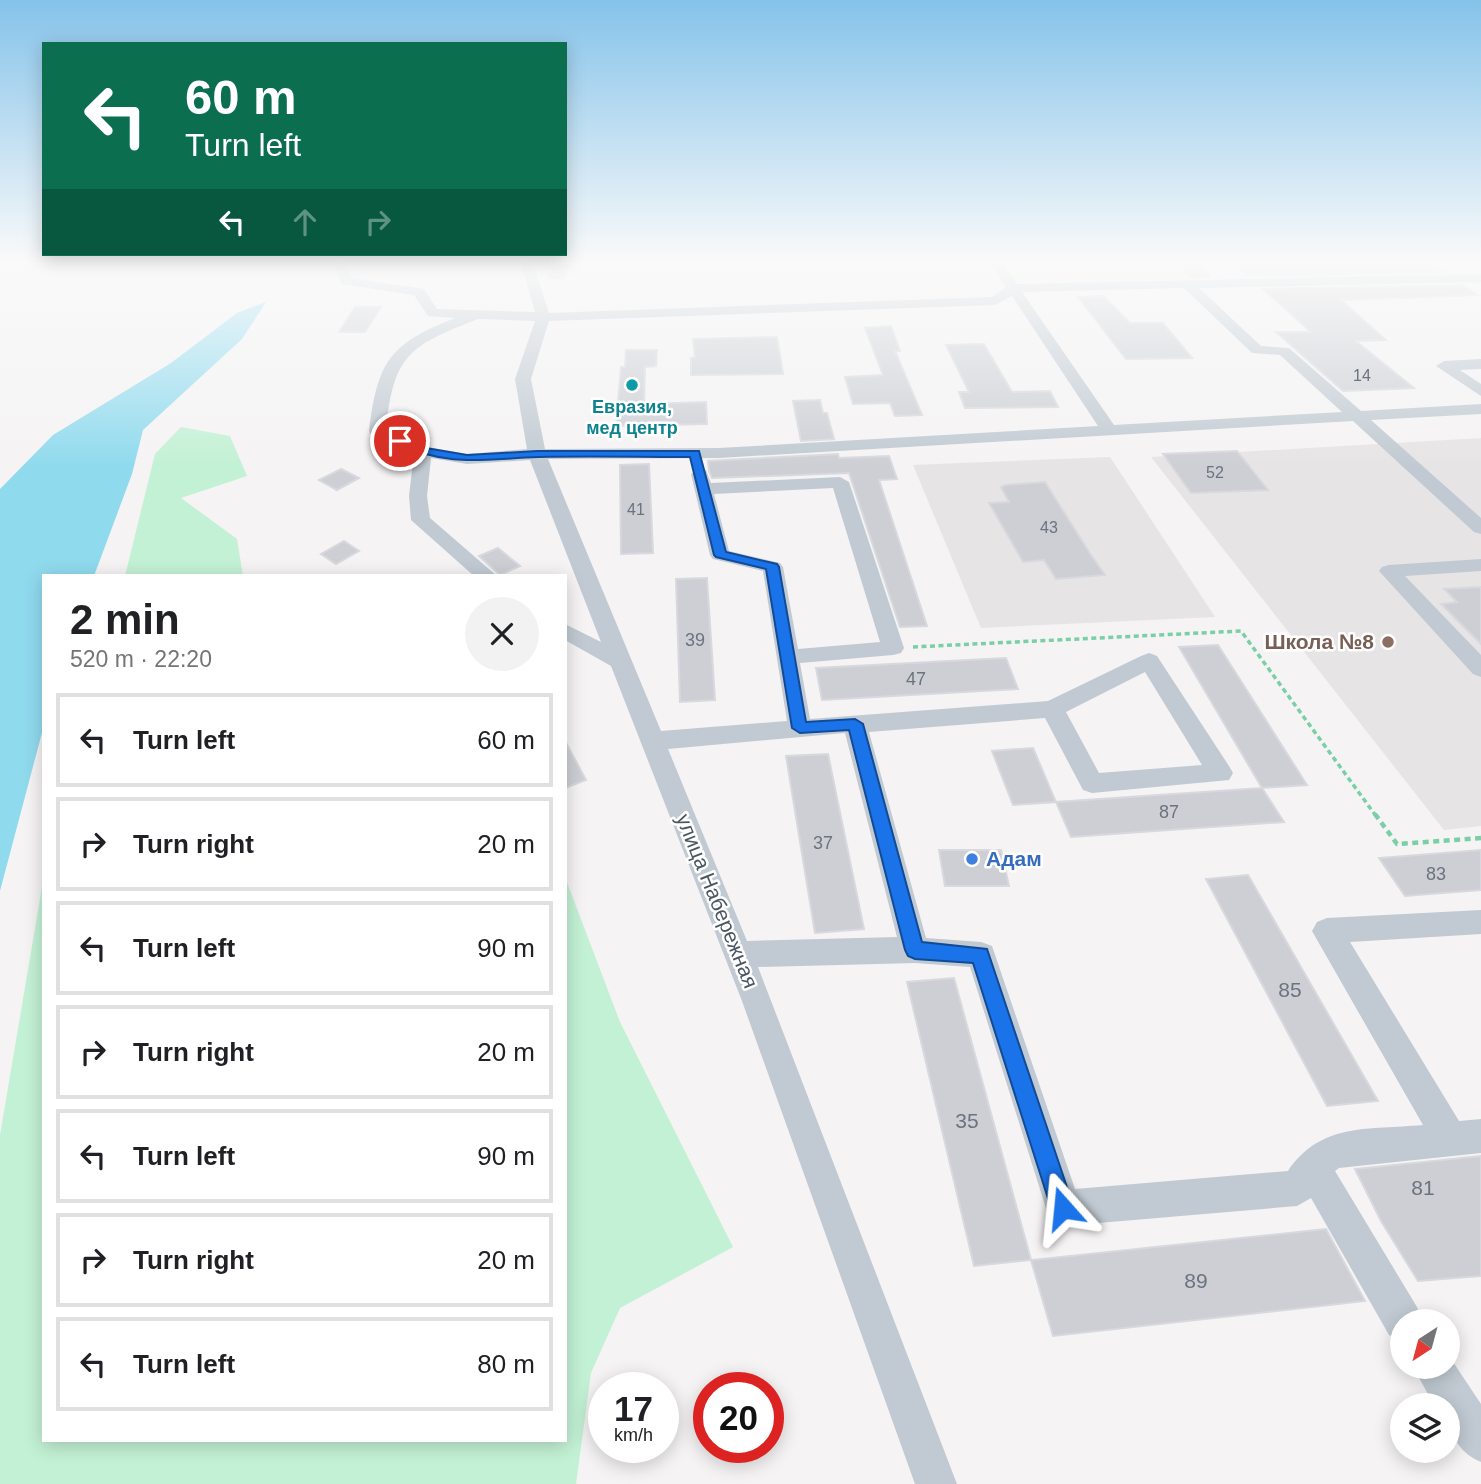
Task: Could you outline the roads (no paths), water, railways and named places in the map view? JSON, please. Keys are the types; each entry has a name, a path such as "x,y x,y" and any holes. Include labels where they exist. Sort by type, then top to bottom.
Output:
{"street":[{"path":"438,329 399,353 387,371 380,398 377,430 423,451 467,459 537,454 695,453 1110,432 1481,409"},
{"name":"улица Набережная","path":"539,329 523,379 537,454 738,954 936,1484"},
{"path":"1042,329 1110,432"},
{"path":"1235,329 1257,350 1284,351 1481,528"},
{"path":"1481,364 1444,366 1481,391"},
{"path":"423,451 418,496 421,520 484,574"},
{"path":"695,453 720,555 773,567 800,728"},
{"path":"704,489 840,482 893,648 788,657"},
{"path":"1481,565 1389,571 1481,670"},
{"path":"567,632 621,662"},
{"path":"653,741 1052,709 1149,661 1220,773 1092,783 1052,709"},
{"path":"855,724 915,950"},
{"path":"738,954 915,950 981,955 1063,1208 1297,1188 1312,1166 1333,1151 1465,1138 1327,931 1481,922"},
{"path":"1312,1166 1397,1309"},
{"path":"1441,1379 1481,1441"}],"water":[{"path":"216,329 248,329 242,339 143,430 132,474 95,574 42,574 42,733 0,891 0,489 53,435 171,363"}],"place":[{"name":"Евразия, мед центр","path":"632,385"},
{"name":"Школа №8","path":"1388,642"},
{"name":"Адам","path":"972,859"}]}
